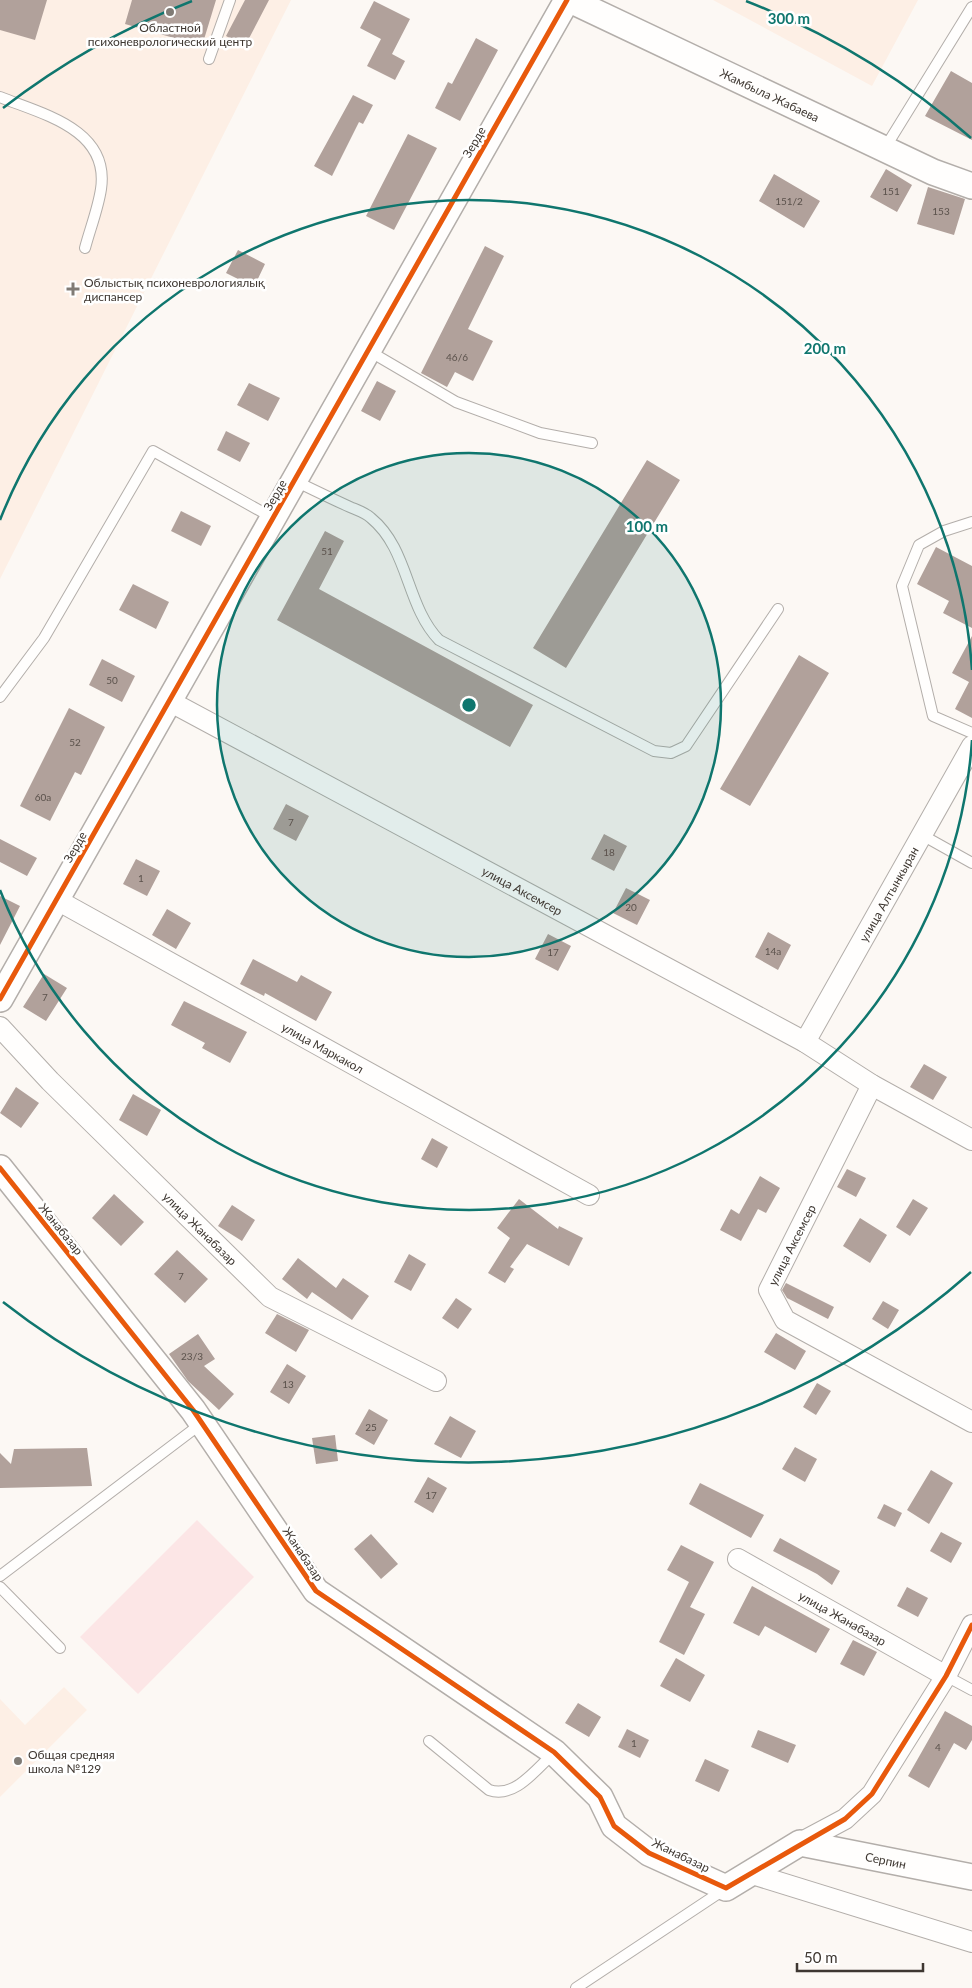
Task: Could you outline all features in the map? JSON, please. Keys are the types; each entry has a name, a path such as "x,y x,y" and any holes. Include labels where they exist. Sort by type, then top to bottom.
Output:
{"street":[{"name":"Зерде","path":"0,999 567,0"},
{"name":"Жамбыла Жабаева","path":"570,0 933,172 972,186"},
{"name":"улица Аксемсер","path":"169,700 805,1042 872,1085 972,1140"},
{"name":"улица Алтынкыран","path":"805,1042 972,746"},
{"name":"улица Маркакол","path":"57,900 589,1195"},
{"name":"улица Жанабазар","path":"0,1027 50,1081 270,1297 436,1381"},
{"name":"улица Аксемсер","path":"872,1085 769,1290 785,1320 972,1422"},
{"name":"Жанабазар","path":"0,1168 202,1423 316,1591 554,1752 600,1797 614,1826 649,1853 726,1888"},
{"name":"улица Жанабазар","path":"738,1559 946,1676"},
{"path":"726,1888 800,1843 845,1819 872,1794 946,1676 972,1625"},
{"name":"Серпин","path":"800,1843 972,1877"},
{"path":"749,1873 972,1942"}],"lane":[{"path":"209,58 230,0"},
{"path":"884,149 972,7"},
{"path":"0,97 65,123 92,145 100,166 101,188 85,248"},
{"path":"368,350 456,402 540,433 592,443"},
{"path":"0,697 44,638 153,451 273,518"},
{"path":"294,481 371,517 388,538 402,565 412,596 427,627 439,640 654,751 672,753 686,746 778,609"},
{"path":"972,522 944,531 920,545 902,586 933,716 972,733"},
{"path":"922,835 972,863"},
{"path":"0,1576 202,1423"},
{"path":"0,1587 60,1648"},
{"path":"946,1676 972,1690"},
{"path":"429,1741 489,1790 498,1794 513,1790 554,1752"},
{"path":"576,1988 726,1888"}],"shaded area":[{"name":"Облыстық психоневрологиялық диспансер","path":"0,0 291,0 0,579"},
{"path":"713,0 918,0 872,86"},
{"path":"197,1520 254,1577 138,1694 80,1637"},
{"name":"Общая средняя школа №129","path":"64,1687 87,1710 0,1797 0,1699 25,1725"}],"building":[{"path":"0,0 47,0 35,40 0,30"},
{"name":"Областной психоневрологический центр","path":"132,0 216,0 202,46 125,24"},
{"path":"245,0 269,0 245,46 226,36"},
{"path":"374,1 410,19 392,54 405,61 395,80 367,66 381,39 360,28"},
{"path":"476,38 498,50 460,121 435,108 448,82 452,84"},
{"path":"951,71 972,83 972,140 925,116"},
{"path":"353,95 373,105 363,124 359,122 332,176 314,166"},
{"path":"408,134 437,148 394,230 366,216"},
{"path":"886,169 912,185 897,212 870,197"},
{"path":"774,174 820,201 804,228 759,201"},
{"path":"928,187 965,199 954,235 917,224"},
{"path":"485,246 504,256 468,329 493,341 473,381 455,372 447,387 421,373"},
{"path":"238,250 265,264 254,287 226,273"},
{"path":"377,381 396,391 380,421 361,411"},
{"path":"249,383 280,398 268,421 237,405"},
{"path":"226,431 250,443 240,462 217,450"},
{"path":"647,460 680,480 566,668 533,648"},
{"path":"181,511 211,526 201,546 171,531"},
{"path":"325,531 344,541 319,589 533,705 510,747 277,620"},
{"path":"936,547 972,566 972,628 943,613 949,601 917,584"},
{"path":"133,584 169,602 156,629 119,610"},
{"path":"972,636 972,718 955,709 969,682 952,673"},
{"path":"799,655 829,673 750,806 720,789"},
{"path":"102,659 135,676 122,702 89,685"},
{"path":"69,708 105,727 81,775 75,772 50,821 20,806"},
{"path":"286,804 309,816 296,841 273,829"},
{"path":"604,834 627,846 614,871 591,859"},
{"path":"0,839 37,858 27,876 0,862"},
{"path":"136,859 160,871 147,896 123,884"},
{"path":"626,888 650,900 637,925 613,913"},
{"path":"0,896 20,906 0,945"},
{"path":"167,909 191,923 176,949 152,935"},
{"path":"768,932 791,945 778,970 755,957"},
{"path":"548,934 571,946 558,971 535,959"},
{"path":"253,959 297,982 301,975 332,992 316,1021 265,993 264,996 240,984"},
{"path":"44,974 67,988 46,1021 23,1007"},
{"path":"184,1001 247,1032 230,1063 202,1048 205,1043 171,1025"},
{"path":"924,1064 947,1077 933,1100 910,1087"},
{"path":"16,1087 39,1103 21,1128 0,1113"},
{"path":"133,1094 161,1110 147,1136 119,1120"},
{"path":"432,1138 448,1147 437,1168 421,1159"},
{"path":"847,1169 866,1178 856,1197 837,1187"},
{"path":"760,1176 780,1188 766,1213 758,1209 741,1241 720,1230 731,1209 739,1214"},
{"path":"114,1194 144,1222 121,1246 92,1218"},
{"path":"519,1199 558,1229 559,1226 583,1238 569,1266 527,1244 510,1267 514,1269 505,1283 488,1273 510,1238 497,1228"},
{"path":"913,1199 928,1208 910,1236 896,1227"},
{"path":"232,1205 255,1220 242,1241 218,1226"},
{"path":"860,1218 887,1235 870,1263 843,1246"},
{"path":"177,1250 208,1279 185,1303 154,1274"},
{"path":"409,1254 426,1264 411,1291 394,1282"},
{"path":"298,1258 336,1288 343,1278 369,1296 352,1320 312,1292 307,1299 282,1279"},
{"path":"786,1283 834,1307 828,1319 787,1298 782,1290"},
{"path":"456,1298 472,1309 458,1329 442,1318"},
{"path":"883,1301 899,1310 888,1329 872,1319"},
{"path":"277,1314 309,1330 296,1352 265,1333"},
{"path":"776,1333 806,1351 795,1370 764,1352"},
{"path":"198,1334 215,1359 204,1366 234,1394 219,1410 188,1381 169,1354"},
{"path":"287,1364 306,1376 289,1404 270,1392"},
{"path":"817,1383 831,1391 816,1415 803,1407"},
{"path":"369,1409 388,1420 374,1445 355,1434"},
{"path":"450,1416 476,1431 461,1458 434,1444"},
{"path":"335,1435 338,1461 316,1464 312,1438"},
{"path":"795,1447 817,1459 805,1482 782,1469"},
{"path":"87,1448 92,1486 0,1488 0,1453 11,1464 14,1449"},
{"path":"931,1470 953,1483 929,1524 907,1510"},
{"path":"428,1477 447,1488 433,1513 414,1502"},
{"path":"700,1483 764,1515 751,1538 689,1504"},
{"path":"884,1504 902,1513 895,1527 877,1518"},
{"path":"941,1532 962,1543 951,1563 930,1551"},
{"path":"371,1534 398,1564 381,1579 354,1549"},
{"path":"780,1538 840,1571 832,1585 817,1574 773,1551"},
{"path":"681,1545 714,1562 690,1607 705,1614 684,1655 659,1642 689,1582 667,1570"},
{"path":"752,1586 830,1629 816,1653 765,1626 759,1636 733,1623"},
{"path":"907,1587 928,1598 918,1617 897,1606"},
{"path":"853,1640 877,1652 864,1676 840,1664"},
{"path":"676,1658 705,1675 690,1702 660,1686"},
{"path":"578,1703 601,1717 589,1737 565,1723"},
{"path":"945,1711 972,1726 972,1740 966,1750 954,1743 929,1788 908,1776"},
{"path":"627,1729 649,1740 640,1758 618,1747"},
{"path":"758,1730 796,1745 788,1763 751,1747"},
{"path":"705,1759 729,1770 719,1792 695,1781"}],"cycle path":[{"path":"0,999 567,0"},
{"path":"0,1168 193,1410 316,1591 554,1752 600,1797 614,1826 649,1853 726,1888 845,1819 872,1794 946,1676 972,1625"}],"place":[{"name":"Областной психоневрологический центр","path":"170,12"},
{"name":"Облыстық психоневрологиялық диспансер","path":"73,289"},
{"name":"Общая средняя школа №129","path":"18,1761"}]}
